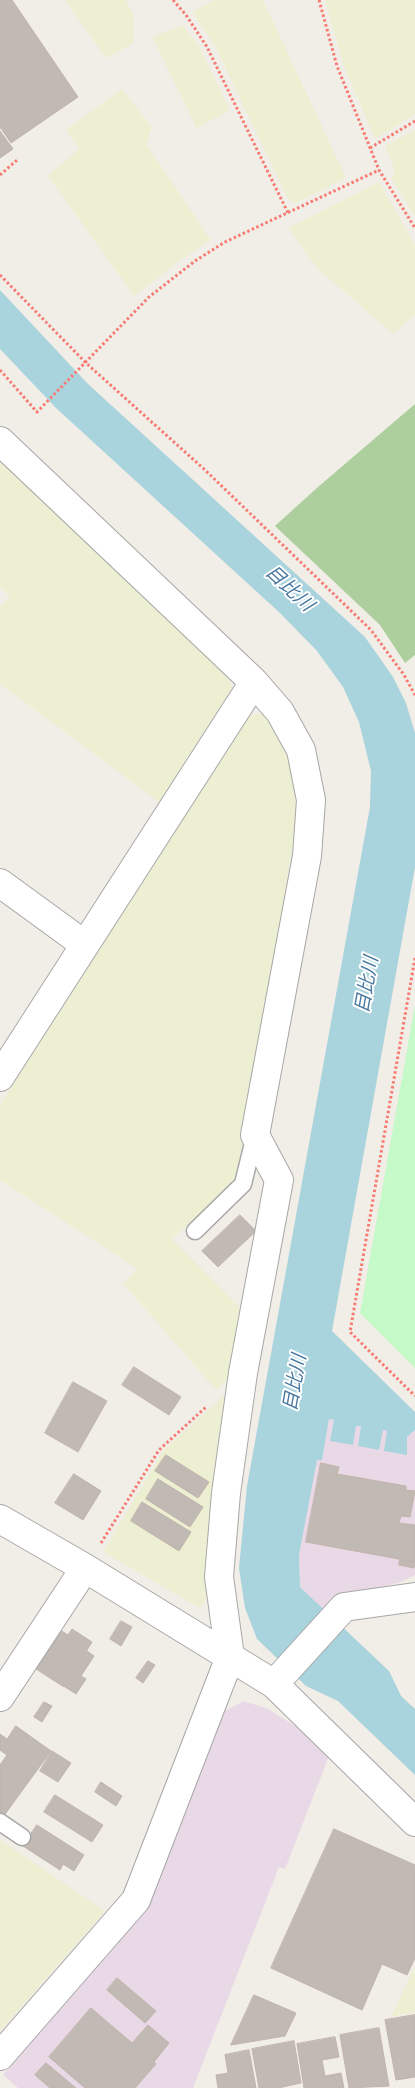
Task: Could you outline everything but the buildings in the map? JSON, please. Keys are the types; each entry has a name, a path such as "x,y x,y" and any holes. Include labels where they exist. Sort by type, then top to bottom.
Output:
{"street":[{"path":"0,441 254,682 280,712 301,750 311,800 307,856 256,1135 279,1180 243,1373 226,1493 219,1577 230,1657 136,1900 0,2056"},
{"path":"0,1077 254,682"},
{"path":"0,883 85,945"},
{"path":"0,1518 230,1657 278,1679 415,1822"},
{"path":"0,1697 85,1568"},
{"path":"278,1679 344,1607 415,1598"}],"lane":[{"path":"195,1231 243,1184 256,1135"},
{"path":"0,1822 22,1837"}],"path":[{"path":"173,0 186,15 207,47 288,213"},
{"path":"320,0 337,66 379,170 415,228"},
{"path":"370,148 415,121"},
{"path":"0,176 17,160"},
{"path":"0,370 37,412 149,297 195,261 225,242 379,170"},
{"path":"0,275 86,363 204,469 371,630 404,675 415,695"},
{"path":"415,958 350,1332 415,1396"},
{"path":"85,1568 159,1450 208,1405"}],"shaded area":[{"path":"329,1419 334,1420 330,1441 356,1425 361,1426 379,1450 383,1429 387,1430 407,1455 407,1437 415,1430 415,1575 401,1582 336,1598 325,1611 300,1587 299,1555 317,1459 322,1460"},
{"path":"244,1701 268,1709 324,1744 329,1756 285,1869 279,1867 193,2088 18,2088 3,2075 145,1911 223,1712"}],"green space":[{"path":"65,0 126,0 133,14 134,43 106,58"},
{"path":"214,0 263,0 346,178 296,203 288,199 215,46 192,12"},
{"path":"325,0 415,0 415,114 375,139 343,64"},
{"path":"183,25 200,48 230,110 197,128 152,37"},
{"path":"122,89 152,127 146,144 211,240 182,259 134,296 48,176 79,149 66,130"},
{"path":"415,130 415,216 391,178 395,171 385,146"},
{"path":"379,182 415,245 415,315 393,334 318,269 288,228"},
{"path":"415,404 415,655 405,663 380,625 275,526"},
{"path":"0,457 227,669 232,688 159,802 0,684 0,607 10,597 0,587"},
{"path":"264,713 285,742 300,802 236,1180 172,1239 249,1317 232,1375 216,1390 123,1283 138,1269 0,1180 0,1105 249,716"},
{"path":"415,1005 415,1368 360,1313"},
{"path":"230,1390 211,1593 200,1608 103,1552 163,1451"},
{"path":"0,1840 105,1911 0,2031"},
{"path":"415,1966 415,2012 391,2017"}],"water":[{"name":"目比川","path":"0,290 88,384 365,637 393,677 406,703 415,733 415,867 332,1331 415,1412 415,1430 407,1437 407,1455 384,1451 387,1431 383,1430 379,1450 358,1446 361,1426 356,1426 353,1445 330,1441 334,1420 329,1419 322,1460 317,1460 299,1555 300,1587 389,1671 401,1696 415,1709 415,1775 338,1701 306,1686 257,1639 245,1608 239,1568 247,1486 370,807 371,771 359,722 343,687 317,651 280,613 56,408 0,349"}]}
